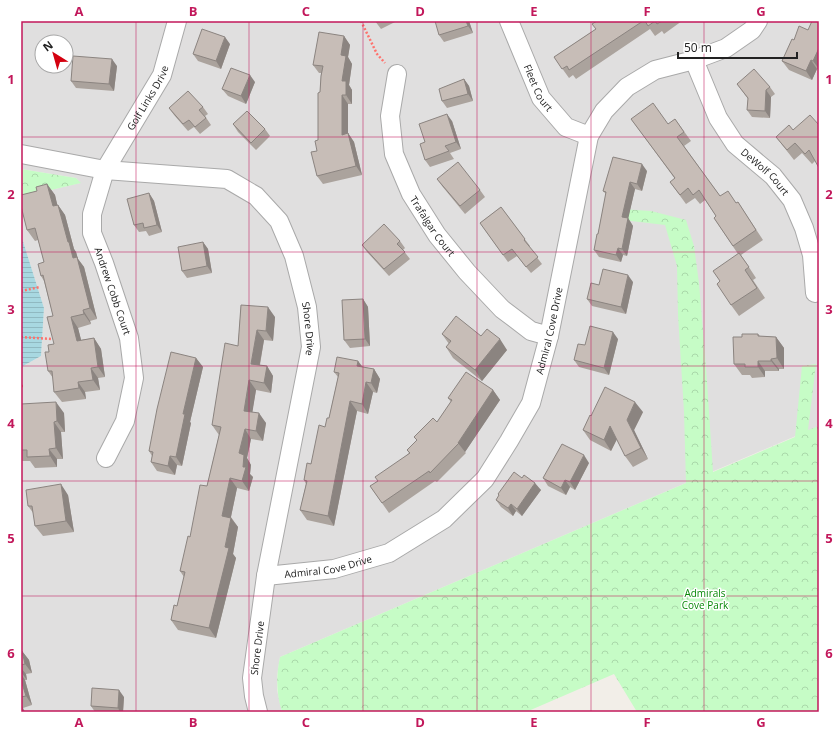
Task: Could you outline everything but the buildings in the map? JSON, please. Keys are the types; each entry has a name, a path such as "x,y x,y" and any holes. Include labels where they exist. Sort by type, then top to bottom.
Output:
{"street":[{"name":"Golf Links Drive","path":"105,170 162,75 177,21"},
{"name":"Fleet Court","path":"509,21 541,98 566,127 589,136"},
{"name":"Admiral Cove Drive","path":"266,576 334,569 389,553 444,519 484,479 510,441 530,403 549,336 589,136 604,111 627,87 655,70 694,60 726,48 752,30 758,21"},
{"name":"DeWolf Court","path":"694,60 718,118 735,144 773,176 792,200 804,228 812,256 815,293"},
{"name":"Trafalgar Court","path":"397,74 390,124 394,154 411,194 437,235 467,272 502,309 531,331 549,336"},
{"name":"Shore Drive","path":"21,154 105,170 227,179 256,196 279,221 294,256 307,307 311,347 266,576 252,678 258,712"},
{"name":"Andrew Cobb Court","path":"105,170 92,214 92,233 104,263 129,338 134,378 125,421 106,458"}],"path":[{"path":"361,21 377,54 397,74"},
{"path":"21,291 40,286"},
{"path":"21,337 50,339"}],"shaded area":[{"path":"21,21 819,21 819,426 280,657 277,676 277,690 282,712 21,712 21,371 23,366 41,356 44,308 21,235 21,197 80,183 76,178 21,169"}],"green space":[{"path":"21,169 76,178 81,183 21,197"},
{"name":"Admirals Cove Park","path":"606,208 651,211 686,220 694,246 699,283 713,472 795,437 802,366 816,364 808,430 819,426 819,712 637,712 614,674 526,712 282,712 277,684 280,657 686,483 677,266 665,225 606,218"}],"water":[{"path":"21,235 44,308 41,356 23,366 21,371"}]}
